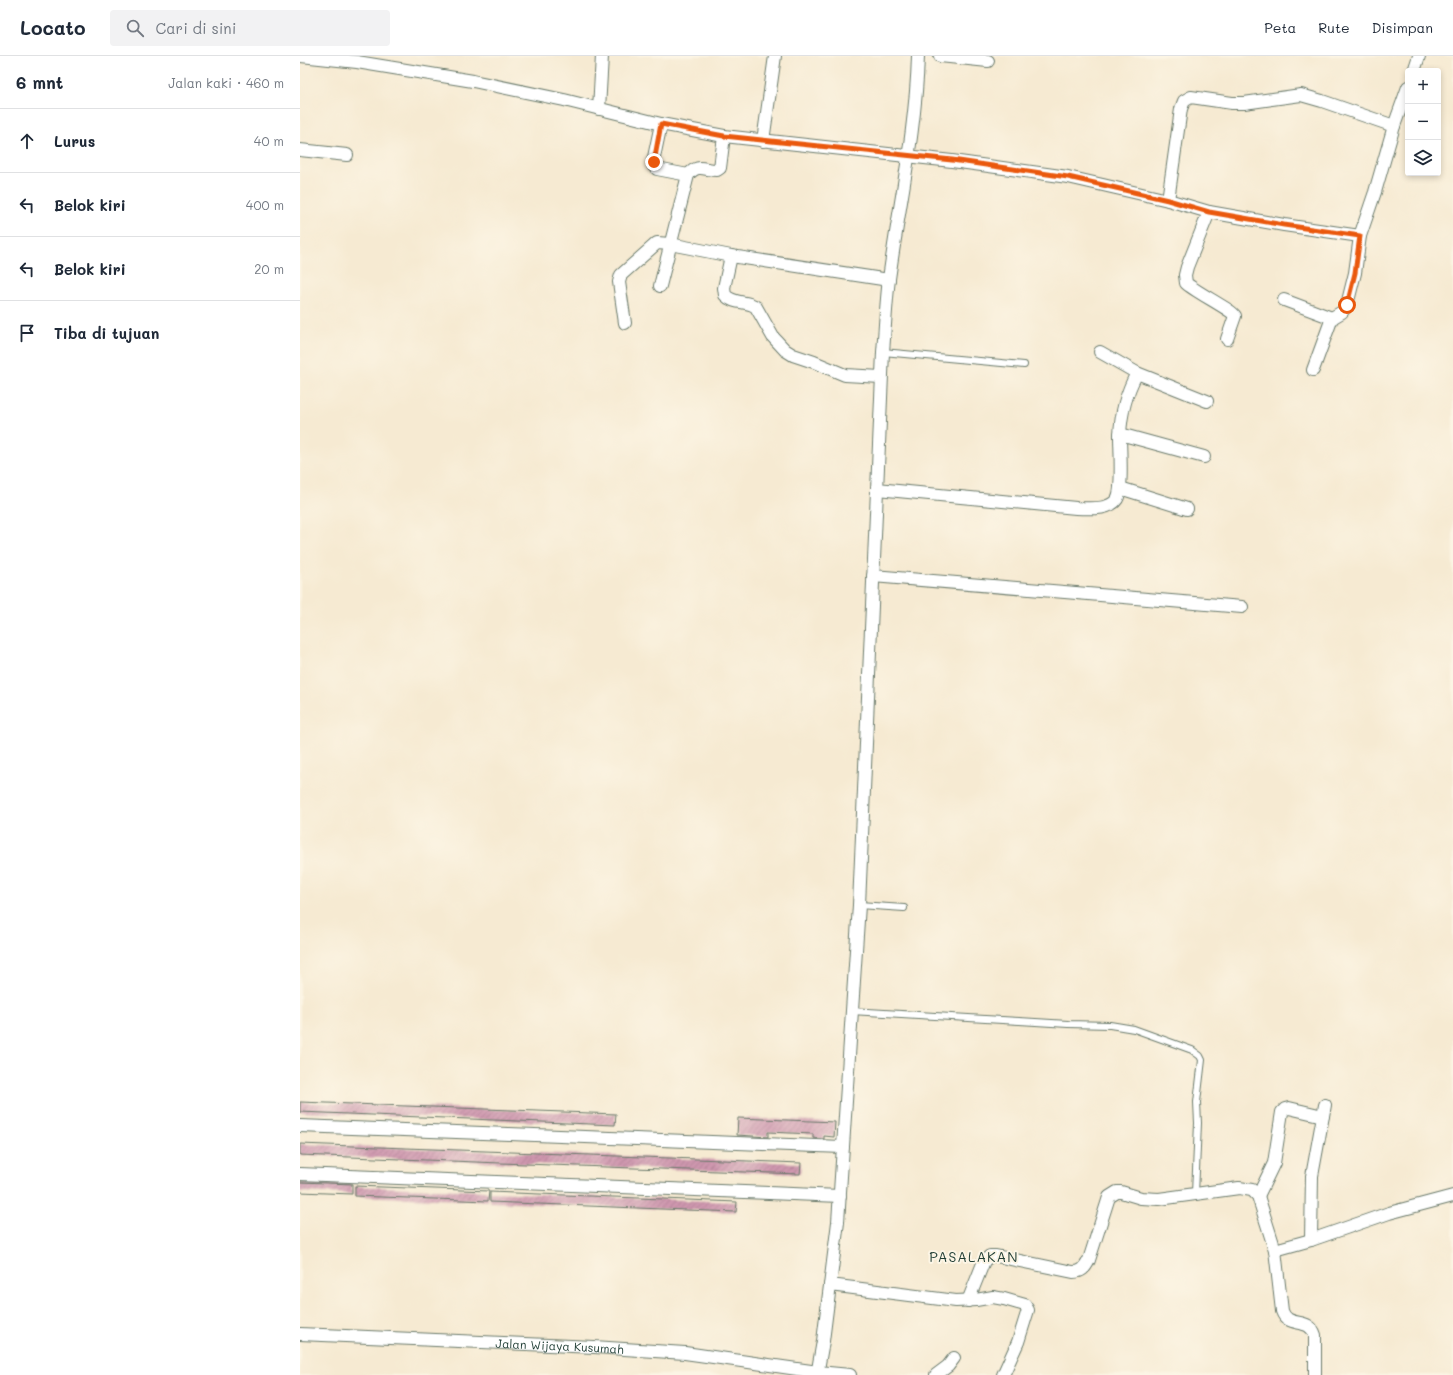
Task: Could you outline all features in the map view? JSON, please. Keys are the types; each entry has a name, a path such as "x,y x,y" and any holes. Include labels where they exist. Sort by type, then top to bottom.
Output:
{"street":[{"path":"301,56 357,62 473,81 564,100 661,124 724,136 984,164 1068,177 1168,200 1209,212 1360,236"},
{"path":"599,109 602,56"},
{"path":"763,141 775,56"},
{"path":"817,1374 823,1341 838,1222 859,905 874,576 881,377 889,280 909,157 917,87 918,56"},
{"path":"940,56 988,61"},
{"path":"1415,68 1419,56"},
{"path":"1168,200 1181,109 1184,101 1191,98 1244,103 1301,95 1394,126"},
{"path":"1313,370 1332,318 1342,312 1347,305 1355,273 1360,236 1376,192 1394,126 1405,95"},
{"path":"661,124 654,166 658,169 688,175"},
{"path":"660,286 688,175 694,169 699,167 717,170 720,168 724,136"},
{"path":"300,150 347,155"},
{"path":"1209,212 1186,268 1186,283 1212,302 1233,312 1235,316 1227,339"},
{"path":"625,323 618,282 621,275 651,246 657,243 889,280"},
{"path":"731,256 724,288 725,295 734,302 753,305 756,307 774,337 785,350 793,355 845,375 881,377"},
{"path":"1284,300 1332,318"},
{"path":"1100,352 1137,373 1208,401"},
{"path":"877,489 1076,508 1104,507 1111,504 1117,499 1120,488 1120,434 1124,402 1137,373"},
{"path":"1120,434 1204,457"},
{"path":"1120,488 1187,509"},
{"path":"874,576 1242,607"},
{"path":"1258,1196 1274,1163 1282,1112 1286,1108 1324,1110 1312,1176 1311,1240"},
{"path":"300,1126 843,1147"},
{"path":"300,1174 840,1196"},
{"path":"968,1301 984,1261 990,1256 1073,1272 1079,1272 1084,1269 1090,1260 1109,1197 1117,1192 1141,1198 1159,1199 1239,1188 1252,1190 1258,1196 1275,1250 1282,1311 1284,1316 1288,1320 1309,1325 1313,1329 1315,1335 1315,1375"},
{"path":"1275,1250 1311,1240 1388,1213 1453,1196"},
{"path":"830,1285 956,1301 993,1298 1012,1300 1025,1305 1027,1308 1018,1342 1003,1375"},
{"name":"Jalan Wijaya Kusumah","path":"300,1334 685,1353 817,1374 850,1375"},
{"path":"936,1375 948,1366 954,1358"}],"lane":[{"path":"883,352 1024,364"},
{"path":"859,905 904,908"},
{"path":"851,1011 1068,1024 1110,1025 1134,1029 1192,1050 1200,1056 1202,1060 1197,1102 1198,1123 1195,1194"}],"building":[{"path":"300,1102 616,1114 615,1125 300,1112"},
{"path":"738,1118 835,1122 834,1137 824,1136 824,1139 813,1138 813,1134 768,1132 768,1137 737,1135"},
{"path":"300,1144 801,1163 800,1174 551,1165 300,1155"},
{"path":"300,1182 352,1184 352,1194 300,1192"},
{"path":"355,1186 489,1191 488,1201 355,1196"},
{"path":"490,1192 737,1202 736,1212 490,1202"}],"district":[{"name":"PASALAKAN","path":"974,1256"}],"route":[{"path":"654,162 661,124 724,136 909,157 952,160 1068,177 1168,200 1209,212 1360,236 1355,273 1347,305"}]}
